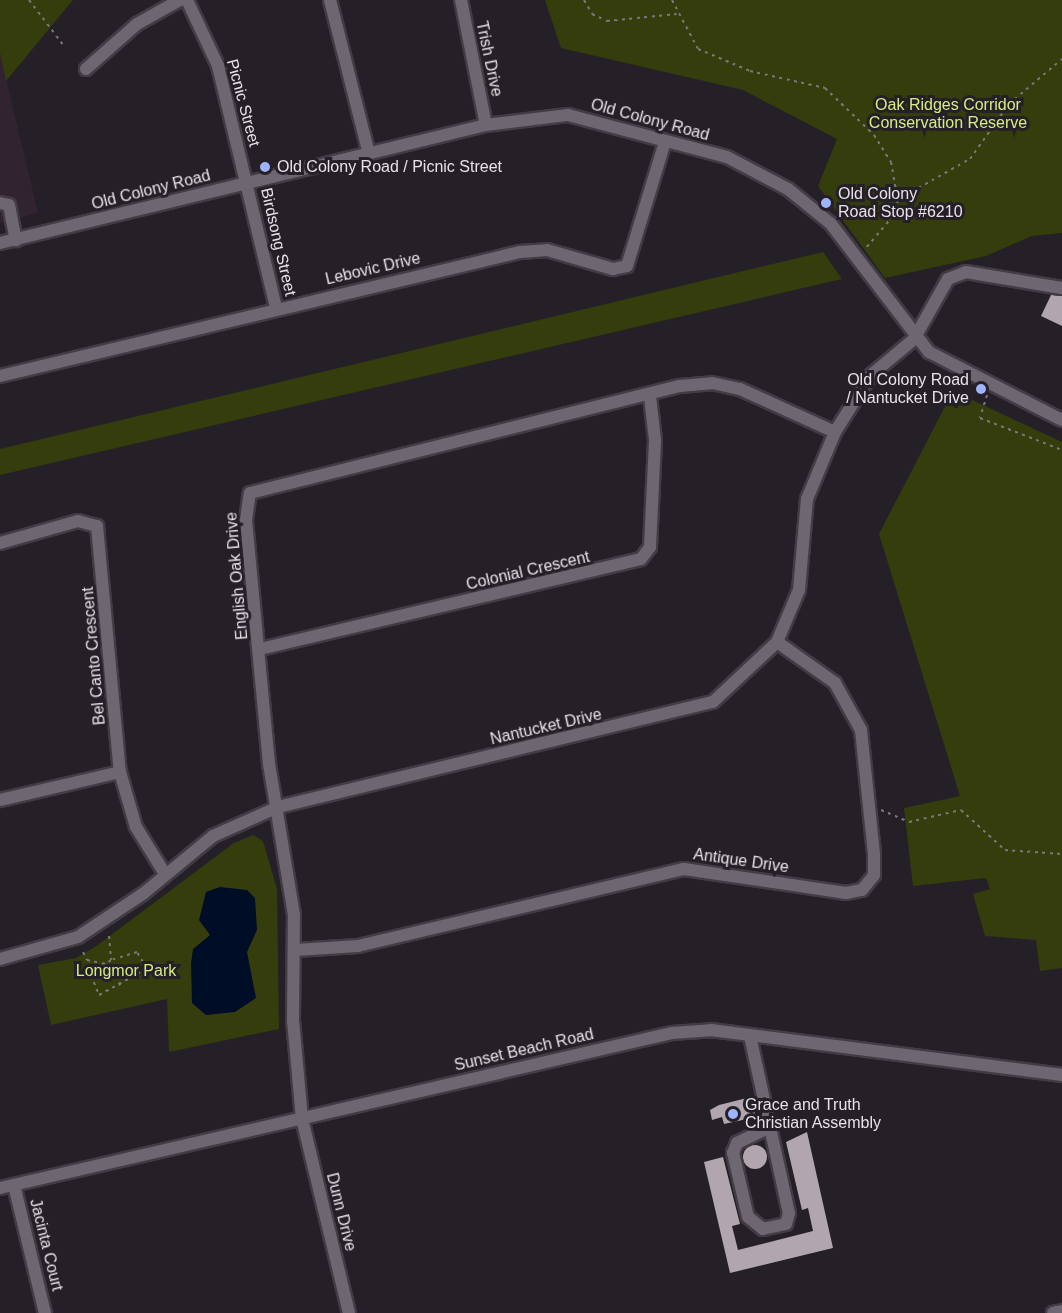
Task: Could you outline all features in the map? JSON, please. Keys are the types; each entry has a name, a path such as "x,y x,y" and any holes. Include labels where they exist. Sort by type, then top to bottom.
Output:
{"street":[{"path":"86,69 137,24 180,0"},
{"name":"Picnic Street","path":"187,0 218,66 248,183"},
{"path":"330,0 369,154"},
{"name":"Trish Drive","path":"461,0 486,125"},
{"name":"Old Colony Road","path":"0,243 486,125 568,115 727,158 788,189 831,224 858,258 914,339 947,364 1062,420"},
{"name":"Lebovic Drive","path":"0,376 276,308 520,252 547,250 613,269 627,266 665,142"},
{"name":"Birdsong Street","path":"248,183 276,308"},
{"path":"0,203 9,205 16,240"},
{"path":"914,339 946,280 957,273 1062,288"},
{"name":"Nantucket Drive","path":"0,959 78,937 213,836 278,807 689,710 733,686 777,642 799,590 807,499 835,432 871,375 914,339"},
{"name":"English Oak Drive","path":"302,1119 293,1021 296,950 246,520 250,493 650,397 680,386 712,383 740,389 835,432"},
{"name":"Colonial Crescent","path":"260,649 640,559 650,547 655,440 650,397"},
{"name":"Bel Canto Crescent","path":"0,543 78,521 97,526 120,772 136,827 165,874"},
{"name":"Antique Drive","path":"296,950 358,946 684,869 855,892 874,875 872,805 861,730 849,702 835,683 777,642"},
{"path":"0,800 120,772"},
{"name":"Sunset Beach Road","path":"0,1188 672,1033 750,1036 1062,1075"},
{"path":"750,1036 768,1128 789,1212 786,1224 763,1229 748,1217 733,1153 738,1143 768,1128"},
{"name":"Dunn Drive","path":"302,1119 349,1313"},
{"name":"Jacinta Court","path":"14,1185 45,1313"},
{"path":"1053,1313 1062,1311"}],"path":[{"path":"29,0 64,46"},
{"path":"584,0 592,14 607,21 677,14"},
{"path":"672,0 688,38 708,56 825,88 841,99 891,162 898,200 893,216 858,258"},
{"path":"898,200 970,159 1009,104 1062,59"},
{"path":"991,386 978,411 980,418 1062,450"},
{"path":"872,805 909,822 961,810 1005,849 1062,854"},
{"path":"109,936 111,960"},
{"path":"83,952 87,960 106,964 121,986"},
{"path":"126,953 143,956 140,973 104,995 93,988 91,975 106,964 126,953"}],"shaded area":[{"path":"0,53 38,213 0,223"}],"green space":[{"path":"0,0 73,0 6,81 0,53"},
{"name":"Oak Ridges Corridor Conservation Reserve","path":"545,0 1062,0 1062,233 1032,236 986,256 885,278 818,186 837,139 743,90 561,48"},
{"path":"823,252 842,279 0,475 0,449"},
{"path":"953,391 1062,442 1062,968 1040,971 1036,940 985,936 973,894 990,889 986,878 913,886 904,808 960,796 879,534"},
{"name":"Longmor Park","path":"253,835 263,841 277,889 279,1029 169,1052 167,999 51,1025 38,965 76,958 95,947 234,843"}],"water":[{"path":"220,887 247,890 255,898 257,930 247,952 256,998 235,1012 206,1015 192,1003 191,963 193,949 210,935 199,920 206,892"}],"building":[{"path":"1051,295 1062,296 1062,326 1041,316"},
{"name":"Grace and Truth Christian Assembly","path":"751,1097 756,1117 724,1124 722,1117 712,1120 710,1110 719,1105"},
{"path":"807,1132 833,1248 730,1273 704,1162 723,1157 740,1224 732,1226 738,1250 813,1231 808,1208 802,1210 786,1142"},
{"path":"755,1145 764,1148 767,1157 764,1166 755,1169 746,1166 743,1157 746,1148"}],"place":[{"name":"Old Colony Road / Picnic Street","path":"265,167"},
{"name":"Old Colony Road Stop #6210","path":"826,203"},
{"name":"Old Colony Road / Nantucket Drive","path":"981,389"},
{"name":"Grace and Truth Christian Assembly","path":"733,1114"}]}
